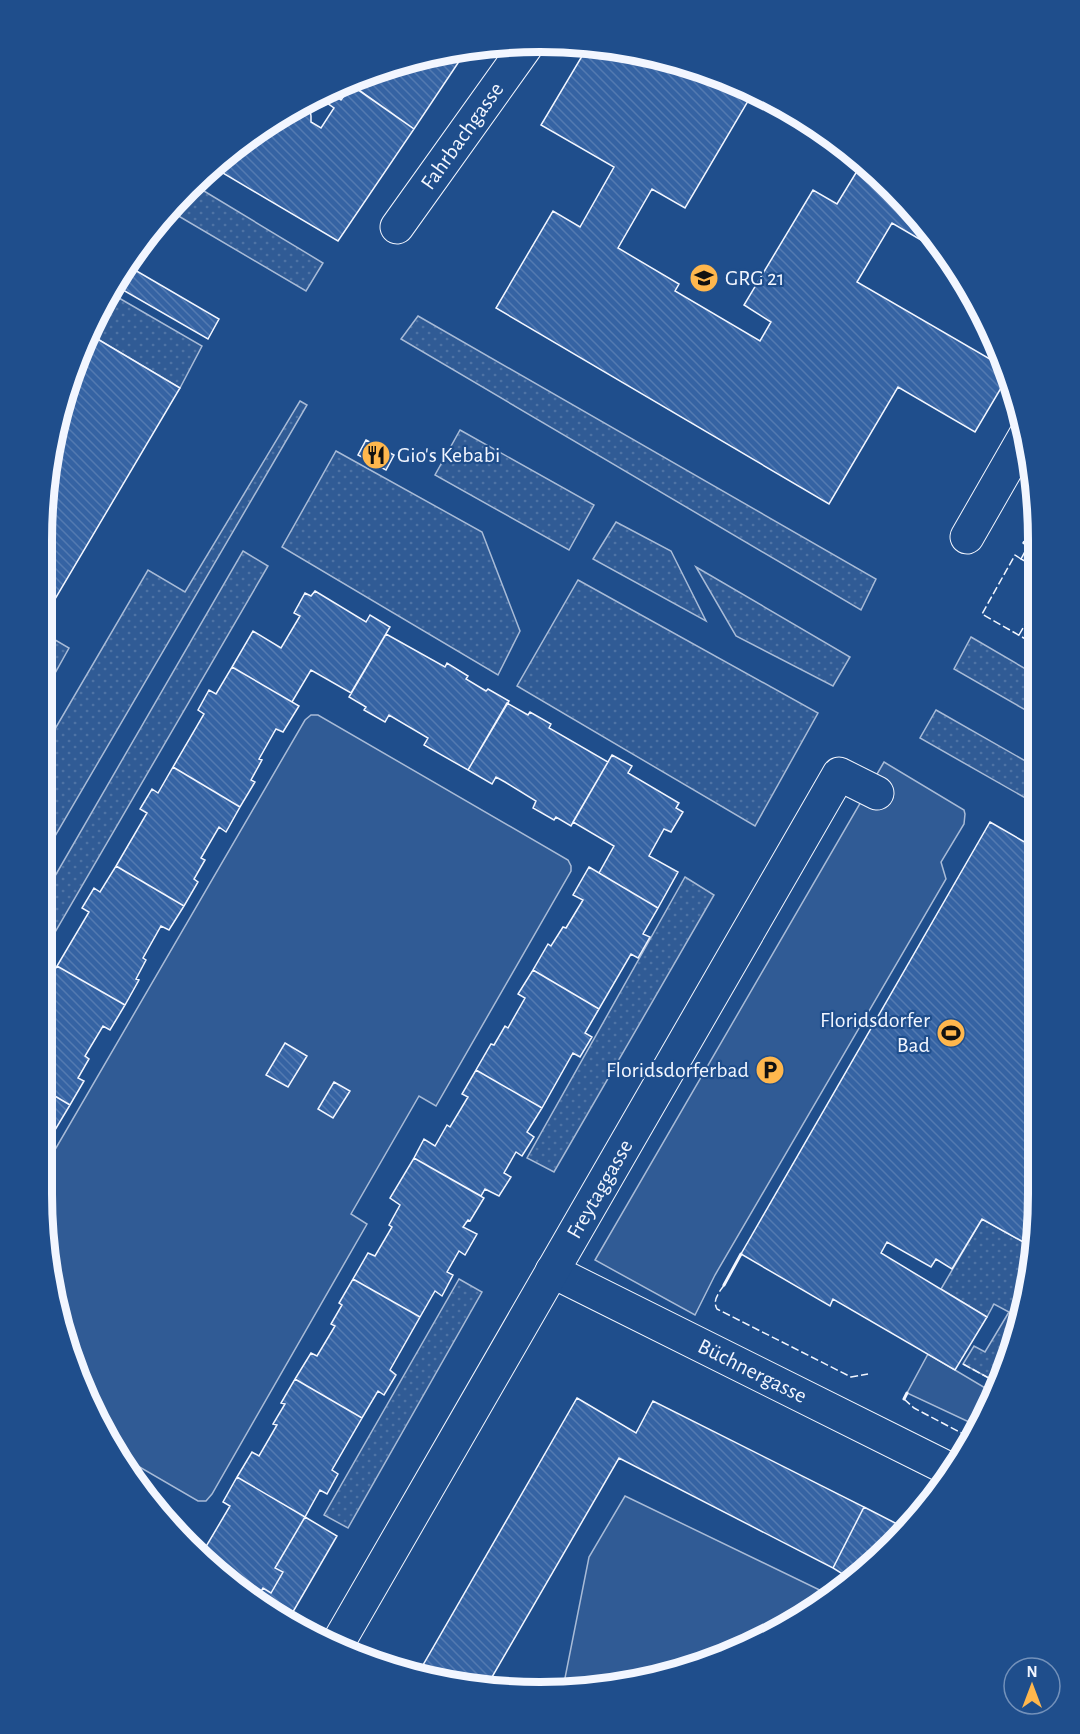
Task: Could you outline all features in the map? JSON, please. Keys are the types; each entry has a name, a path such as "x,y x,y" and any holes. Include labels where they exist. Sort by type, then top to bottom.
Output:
{"street":[{"name":"Fahrbachgasse","path":"397,227 521,53"},
{"path":"967,537 1018,447"},
{"name":"Freytaggasse","path":"341,1638 839,774 877,793"},
{"name":"Büchnergasse","path":"552,1271 944,1466"}],"shaded area":[{"path":"201,189 323,263 306,291 177,215"},
{"path":"117,297 202,346 180,388 97,338"},
{"path":"418,316 876,579 861,610 401,339"},
{"path":"300,401 307,405 52,841 52,734 148,570 185,592"},
{"path":"460,430 594,505 569,550 435,475"},
{"path":"336,451 482,532 520,631 498,675 282,547"},
{"path":"616,522 671,551 706,621 593,559"},
{"path":"243,551 268,566 52,938 52,881"},
{"path":"696,567 850,657 833,686 736,636"},
{"path":"578,580 818,713 755,826 517,686"},
{"path":"971,637 1028,670 1028,711 954,669"},
{"path":"52,638 69,648 52,678"},
{"path":"936,710 1028,762 1028,799 920,738"},
{"path":"311,715 318,715 568,860 571,871 436,1106 419,1096 351,1214 367,1224 212,1494 206,1501 198,1501 134,1464 103,1410 90,1381 78,1351 62,1289 54,1226 52,1155 305,720"},
{"name":"Floridsdorferbad","path":"884,762 964,810 964,824 941,862 946,879 715,1275 695,1315 595,1260"},
{"path":"685,877 714,895 554,1172 527,1158"},
{"path":"982,1219 1024,1243 1011,1320 991,1379 963,1364 974,1346 985,1352 1009,1312 994,1304 987,1317 941,1289"},
{"path":"459,1279 482,1292 348,1528 324,1515"},
{"path":"928,1354 987,1389 969,1422 907,1393"},
{"path":"625,1496 822,1591 756,1631 697,1656 635,1672 564,1680 589,1557"}],"building":[{"name":"GRG 21","path":"583,55 666,69 697,78 749,100 685,208 652,189 618,248 679,284 675,291 760,341 771,322 744,305 813,190 837,204 858,170 885,195 928,244 892,223 857,282 993,361 1003,385 975,432 898,387 829,504 496,308 553,211 580,227 614,167 541,125"},
{"path":"460,60 414,129 356,89 414,69"},
{"path":"357,88 414,129 338,241 221,172 269,135 310,110 311,122 321,128 334,108 327,103 328,101 337,97 341,100 346,93"},
{"path":"135,270 219,319 208,339 122,290"},
{"path":"97,338 180,388 52,604 54,508 62,445 78,383"},
{"name":"Gio's Kebabi","path":"366,440 394,455 386,470 358,455"},
{"path":"1028,546 1028,563 1021,559"},
{"path":"315,591 366,622 370,615 390,627 351,693 311,670 292,702 232,667 253,631 281,648 300,616 294,613 305,593 311,596"},
{"path":"386,634 445,667 447,663 468,676 466,679 509,701 468,770 424,745 428,738 389,715 385,722 364,710 366,707 349,697"},
{"path":"232,667 299,706 283,732 276,729 259,759 262,760 251,780 255,782 240,807 173,767 204,714 198,710 209,690 216,694"},
{"path":"507,703 551,724 549,728 608,762 571,826 556,817 554,820 533,808 536,801 496,777 492,784 468,770"},
{"path":"612,755 632,766 628,773 679,803 676,808 683,812 671,832 664,829 649,856 678,872 658,908 599,873 614,846 573,822"},
{"path":"173,767 240,807 226,832 219,827 201,858 205,860 194,879 198,882 184,906 116,866 147,813 140,809 152,789 158,793"},
{"name":"Floridsdorfer Bad","path":"990,822 1028,844 1028,1194 1024,1243 982,1219 952,1269 936,1259 931,1267 887,1242 881,1253 987,1317 955,1370 833,1299 830,1306 741,1254"},
{"path":"116,866 184,906 169,930 161,926 143,958 146,960 136,979 139,980 125,1005 57,966 89,912 82,908 94,888 100,892"},
{"path":"589,867 658,908 643,934 650,937 638,958 631,954 599,1009 533,970 548,944 551,946 563,927 566,928 583,900 573,895"},
{"path":"57,966 125,1005 110,1030 103,1026 85,1056 89,1059 78,1078 84,1081 70,1105 52,1094 52,975"},
{"path":"533,970 599,1009 585,1033 592,1037 580,1057 573,1053 542,1108 476,1070 491,1044 494,1045 505,1026 508,1028 525,998 518,994"},
{"path":"285,1043 307,1056 288,1087 266,1075"},
{"path":"476,1070 542,1108 527,1132 534,1137 522,1156 516,1152 504,1173 511,1177 499,1196 485,1189 481,1196 414,1158 424,1139 435,1146 447,1125 450,1127 468,1097 462,1094"},
{"path":"334,1082 350,1091 333,1118 318,1109"},
{"path":"52,1094 70,1105 55,1130 52,1128"},
{"path":"414,1158 484,1198 470,1221 468,1220 463,1227 477,1234 465,1255 459,1251 447,1272 453,1275 442,1296 435,1291 420,1317 353,1279 368,1253 375,1256 392,1227 389,1225 400,1205 390,1198"},
{"path":"353,1279 420,1317 390,1370 396,1375 384,1395 378,1391 362,1418 295,1379 311,1353 317,1356 335,1326 331,1324 342,1305 339,1303"},
{"path":"295,1379 362,1418 332,1470 338,1474 327,1494 320,1490 305,1517 237,1477 252,1452 259,1456 277,1425 273,1424 285,1404 281,1403"},
{"path":"577,1398 636,1433 653,1401 864,1507 833,1568 619,1458 491,1678 422,1667"},
{"path":"237,1477 305,1517 275,1568 283,1572 271,1593 263,1588 260,1593 205,1548 230,1506 223,1502"},
{"path":"864,1507 898,1525 844,1575 833,1568"},
{"path":"305,1517 337,1536 292,1614 260,1593 263,1588 271,1593 283,1572 275,1568"}],"fence":[{"path":"1028,535 1023,543 1028,546"},
{"path":"1021,559 1015,555 982,614 1028,640"},
{"path":"1019,635 1028,619"},
{"path":"724,1285 716,1300 717,1309 851,1377 868,1374"},
{"path":"963,1364 991,1379"},
{"path":"904,1399 914,1408 964,1434"}],"wall":[{"path":"724,1285 741,1254"},
{"path":"904,1399 907,1393"}],"place":[{"name":"GRG 21","path":"704,278"},
{"name":"Gio's Kebabi","path":"376,455"},
{"name":"Floridsdorfer Bad","path":"951,1033"},
{"name":"Floridsdorferbad","path":"770,1070"}]}
